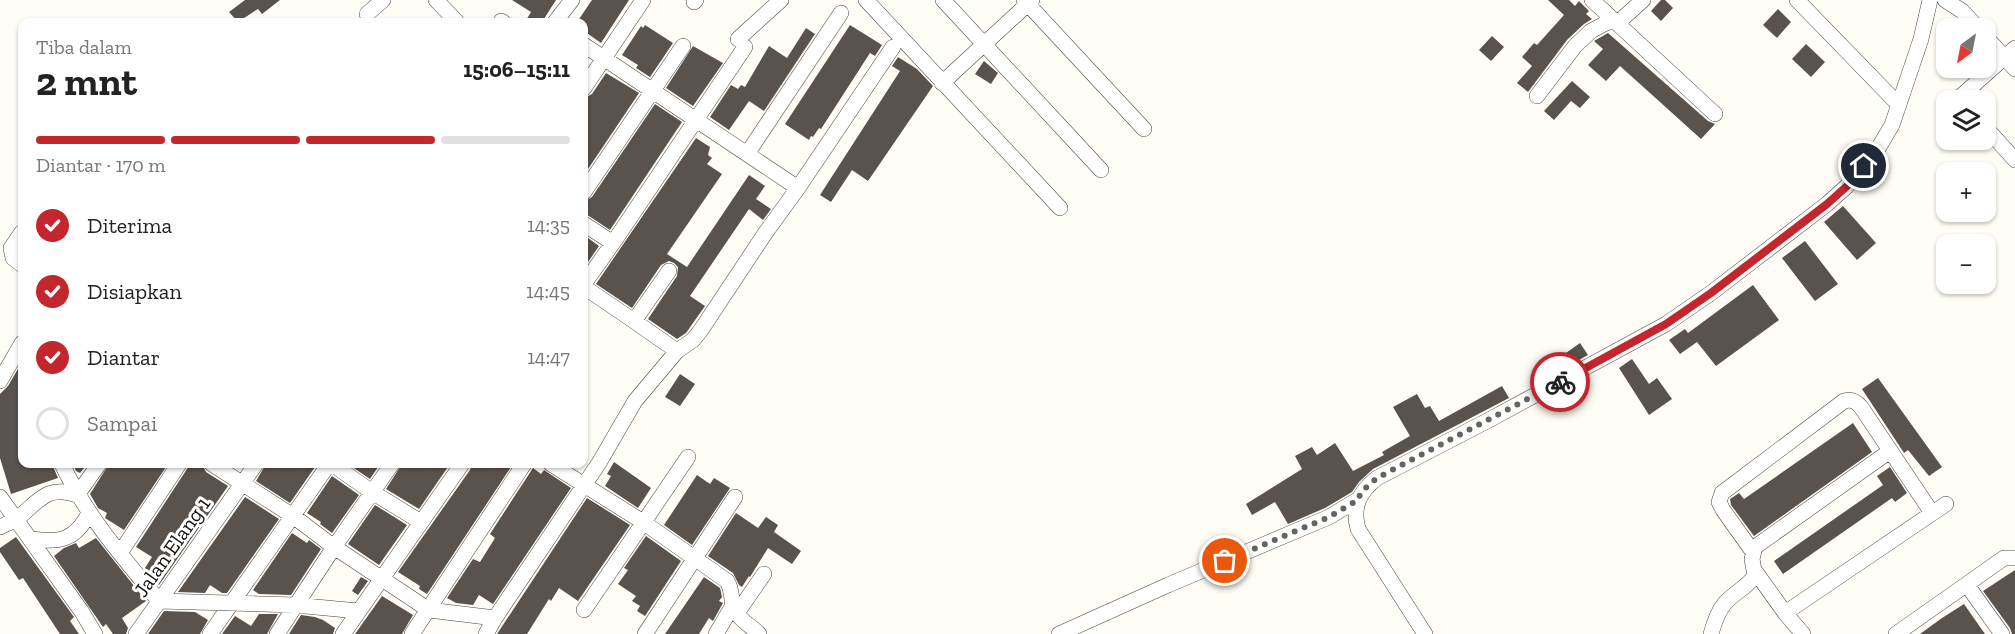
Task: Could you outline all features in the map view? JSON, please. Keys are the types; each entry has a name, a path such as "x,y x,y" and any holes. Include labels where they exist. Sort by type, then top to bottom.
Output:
{"street":[{"path":"367,14 384,0"},
{"path":"436,0 453,18"},
{"path":"558,18 572,0"},
{"path":"588,81 643,0"},
{"path":"588,279 696,120 742,43 781,0"},
{"path":"866,0 1060,208"},
{"path":"943,0 1101,170"},
{"path":"1604,10 1622,19 1642,0"},
{"path":"1797,0 1899,105"},
{"path":"1425,634 1358,529 1355,520 1361,492 1377,478 1666,324 1711,293 1846,187 1879,147 1892,125 1921,39 1930,0"},
{"path":"1945,0 1969,18"},
{"path":"942,82 1028,1 1144,129"},
{"path":"1537,96 1575,46 1591,31 1604,10"},
{"path":"1604,10 1715,114"},
{"path":"747,154 842,13"},
{"path":"1996,43 2010,52 2015,69"},
{"path":"588,186 683,46"},
{"path":"486,634 584,485 634,401 677,351 693,340 701,330 893,47"},
{"path":"588,48 798,188"},
{"path":"1969,90 2010,52"},
{"path":"1996,139 2015,160"},
{"path":"588,227 613,243"},
{"path":"18,238 11,248 13,258 18,262"},
{"path":"634,321 669,271"},
{"path":"588,288 677,351"},
{"path":"0,381 18,350"},
{"path":"1803,634 1785,614 1755,572 1752,552 1719,502 1722,493 1844,401 1853,400 1861,407 1932,513"},
{"path":"1752,552 1763,541 1890,451"},
{"path":"584,610 688,457"},
{"path":"64,468 89,513 159,601 295,605 358,611"},
{"path":"77,495 96,468"},
{"path":"120,553 176,468"},
{"path":"218,468 293,516 334,547 429,610 495,618"},
{"name":"Jalan Elang 1","path":"136,634 253,468"},
{"path":"210,634 328,468"},
{"path":"337,468 421,522"},
{"path":"277,634 334,547 390,468"},
{"path":"343,634 459,468"},
{"path":"412,634 521,468"},
{"path":"557,468 643,522 727,581 741,621 759,634"},
{"path":"0,527 15,520 36,501 48,494 63,492 77,495"},
{"path":"0,497 15,520 32,539 95,634"},
{"path":"645,634 735,497"},
{"path":"1059,634 1329,517 1358,500"},
{"path":"1785,614 1946,504"},
{"path":"32,539 44,541 64,539 80,529 89,513"},
{"path":"1896,634 1916,629 1967,585 2004,558 2015,558"},
{"path":"1712,634 1716,618 1725,603 1750,582 1755,572"},
{"path":"716,634 764,574"},
{"path":"1967,585 2002,634"}],"building":[{"path":"245,0 280,0 262,14 258,9 244,18 234,18 229,12"},
{"path":"512,0 556,0 545,18 527,18 531,12"},
{"path":"592,0 629,0 601,43 588,34 588,18 580,18"},
{"path":"1548,0 1569,0 1575,6 1579,1 1589,11 1586,14 1592,19 1567,40 1528,92 1517,83 1532,66 1522,57 1534,43 1537,45 1564,15"},
{"path":"1661,0 1665,0 1673,8 1661,21 1651,11"},
{"path":"1778,9 1791,22 1777,38 1763,25"},
{"path":"645,25 673,43 650,77 636,68 638,65 622,55 641,26 643,28"},
{"path":"850,25 882,45 875,56 870,53 821,129 819,128 809,140 785,124"},
{"path":"806,28 815,34 764,111 749,101 729,130 710,117 731,85 738,89 741,85 745,87 769,46 787,58"},
{"path":"1608,33 1708,121 1715,124 1701,139 1620,66 1606,81 1588,65 1603,49 1594,41"},
{"path":"1492,36 1504,47 1491,61 1479,50"},
{"path":"1806,44 1825,62 1811,77 1792,59"},
{"path":"693,46 723,63 693,106 666,88"},
{"path":"898,57 917,69 933,86 868,181 852,170 831,202 820,195 900,71 892,66"},
{"path":"984,61 998,73 991,84 975,74"},
{"path":"606,73 639,93 588,169 588,96 592,94"},
{"path":"1572,81 1590,97 1580,108 1571,101 1554,120 1544,111"},
{"path":"655,104 682,122 610,230 588,216 588,200 592,197"},
{"path":"696,138 710,147 708,155 712,158 707,164 722,174 667,254 687,267 749,175 765,186 756,199 771,209 763,220 749,209 690,296 705,306 686,333 677,339 648,319 677,276 678,267 674,263 669,261 661,265 632,308 596,284"},
{"path":"1843,206 1876,243 1857,260 1824,222"},
{"path":"588,238 599,246 588,262"},
{"path":"1805,241 1838,284 1815,301 1782,258"},
{"path":"1753,285 1779,320 1716,366 1697,342 1680,354 1669,340 1685,329 1688,333"},
{"path":"1580,343 1588,355 1566,367 1559,358"},
{"path":"1632,359 1649,384 1657,378 1672,399 1649,415 1619,368"},
{"path":"18,369 18,468 54,468 58,478 11,494 0,458 0,394 8,386"},
{"path":"680,374 695,384 680,406 665,397"},
{"path":"1878,378 1942,467 1929,476 1908,450 1904,453 1862,389"},
{"path":"1502,386 1509,398 1373,469 1352,492 1325,508 1288,524 1275,502 1252,515 1246,504 1302,469 1295,456 1312,447 1317,455 1335,443 1353,471 1384,455 1382,452 1410,436 1393,407 1417,394 1425,408 1430,406 1439,421"},
{"path":"1853,423 1872,452 1754,536 1731,505 1730,499 1739,493 1744,499"},
{"path":"614,462 651,488 638,508 605,486 611,476 607,474"},
{"path":"1890,467 1907,493 1895,502 1892,498 1783,574 1774,561 1883,485 1877,476"},
{"path":"75,468 84,468 80,473"},
{"path":"106,468 165,468 124,530 105,518 107,513 98,508 90,494"},
{"path":"204,468 206,472 228,486 159,585 145,568 152,557 136,547 187,469"},
{"path":"264,468 314,468 290,503 256,481"},
{"path":"354,468 377,468 370,479"},
{"path":"399,468 447,468 419,509 386,489"},
{"path":"471,468 510,468 427,594 419,589 420,586 398,572"},
{"path":"533,468 541,474 544,470 571,488 493,604 479,595 473,605 456,603 447,598 473,559 480,562 495,538 490,534"},
{"path":"697,475 710,484 714,478 730,488 692,545 664,525"},
{"path":"332,476 359,495 332,533 307,513"},
{"path":"245,497 279,519 227,593 222,593 210,585 205,593 178,592"},
{"path":"587,498 630,525 578,601 559,588 551,601 549,599 527,634 497,634"},
{"path":"375,505 407,525 379,565 348,544"},
{"path":"736,513 758,528 766,517 778,525 774,532 801,551 792,564 768,548 750,577 742,587 739,585 733,573 708,556"},
{"path":"292,533 307,543 309,540 321,549 291,595 259,594 253,590"},
{"path":"646,536 681,561 645,616 637,611 640,606 632,601 636,596 618,584 628,570 624,568"},
{"path":"16,537 74,617 70,621 79,634 60,634 23,578 19,580 0,552 0,548"},
{"path":"96,538 146,601 122,618 128,628 126,634 113,634 106,624 103,627 54,556 64,548 76,543 79,548"},
{"path":"2015,570 2015,634 2012,634 1983,591"},
{"path":"361,577 368,581 358,595 352,591"},
{"path":"704,577 720,588 721,592 722,597 719,601 723,603 713,621 709,618 699,634 665,634"},
{"path":"382,596 413,615 402,634 355,634"},
{"path":"1964,604 1985,634 1920,634 1942,618"},
{"path":"164,611 195,612 208,620 200,634 148,634"},
{"path":"259,614 278,614 267,634 222,634 235,616 251,626"},
{"path":"301,615 323,620 335,628 333,634 289,634"}],"way so far":[{"path":"1225,561 1329,517 1358,500 1361,492 1377,478 1560,382"}],"route":[{"path":"1560,382 1666,324 1711,293 1827,204 1864,166"}]}
